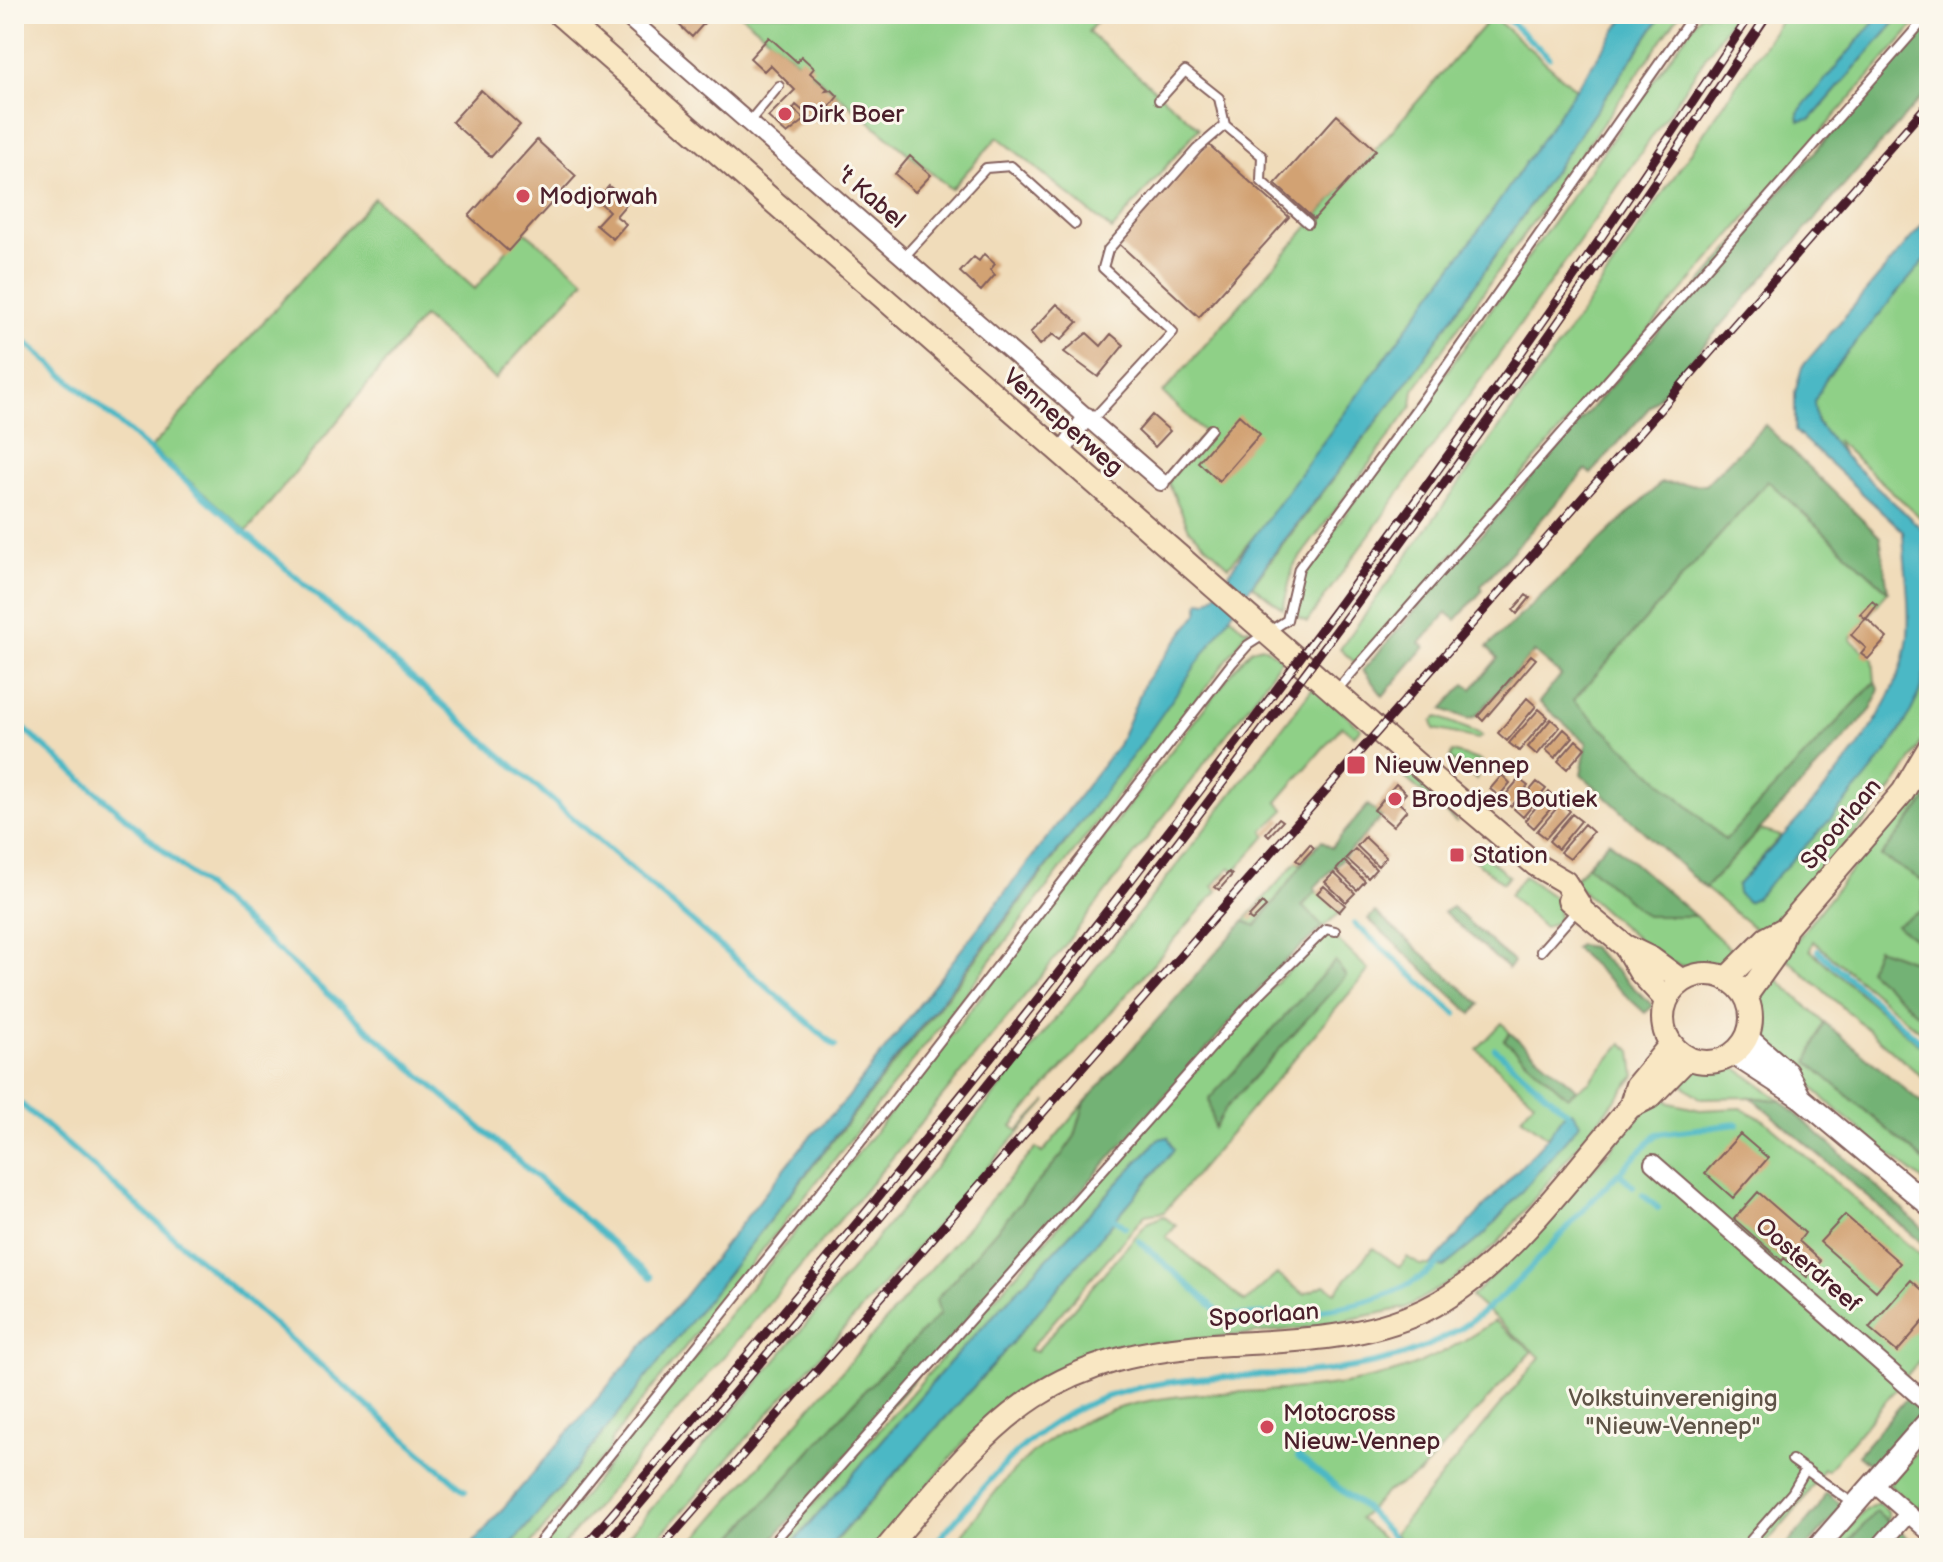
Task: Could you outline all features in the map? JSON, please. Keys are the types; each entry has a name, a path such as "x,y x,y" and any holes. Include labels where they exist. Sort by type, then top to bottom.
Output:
{"main road":[{"name":"Venneperweg","path":"559,14 1202,578 1536,865 1565,882 1580,906 1625,946 1652,959 1682,981"},
{"name":"Spoorlaan","path":"1727,978 1766,939 1786,928 1903,792 1929,748"},
{"name":"Spoorlaan","path":"1746,996 1778,951 1786,928"},
{"name":"Venneperweg","path":"1625,946 1640,972 1666,1000"},
{"path":"1712,974 1727,978 1746,996 1751,1016 1740,1046 1711,1062 1679,1051 1662,1015 1666,1000 1682,981 1712,974"},
{"name":"Spoorlaan","path":"887,1548 964,1456 1001,1421 1034,1395 1081,1370 1134,1354 1168,1349 1353,1333 1404,1319 1446,1298 1498,1257 1630,1107 1650,1097 1679,1051"}],"street":[{"name":"'t Kabel","path":"624,14 1161,482"},
{"path":"1060,454 1090,418"},
{"path":"1740,1046 1929,1205"},
{"name":"Oosterdreef","path":"1653,1163 1929,1405"},
{"path":"1817,1548 1929,1420"},
{"path":"1873,1483 1929,1532"},
{"path":"1878,1548 1908,1514"}],"lane":[{"path":"535,1548 895,1099 1232,663 1261,628 1287,620 1299,568 1417,408 1694,14"},
{"path":"1335,692 1929,14"},
{"path":"1159,100 1185,71 1219,98 1225,125 1262,156 1261,181 1308,223"},
{"path":"748,123 779,86"},
{"path":"1090,418 1173,332 1103,268 1108,250 1197,149 1225,125"},
{"path":"904,257 986,168 1011,166 1075,224"},
{"path":"1161,482 1168,479 1211,429"},
{"path":"1541,951 1580,906"},
{"path":"768,1548 1250,1004 1326,929 1335,931"},
{"path":"1792,1460 1854,1504"},
{"path":"1744,1548 1792,1493 1806,1469"}],"green space":[{"path":"740,14 1103,14 1088,32 1199,128 1112,230 998,137 951,189"},
{"path":"1663,14 1680,14 1414,390 1412,406 1293,567 1283,609 1252,585 1406,384"},
{"path":"1701,14 1734,14 1577,245 1307,622 1296,616 1300,582 1307,568"},
{"path":"1785,14 1881,14 1798,113 1811,119 1902,14 1924,14 1370,649 1354,662 1340,649 1567,334"},
{"path":"1492,16 1584,96 1354,417 1229,566 1189,529 1168,482 1204,432 1163,393"},
{"path":"1929,21 1929,89 1591,474 1586,470 1481,586 1483,590 1456,620 1447,613 1420,643 1425,647 1383,696 1363,670"},
{"path":"374,198 475,289 523,230 585,280 495,379 423,317 247,531 151,448"},
{"path":"1929,255 1929,598 1923,530 1927,516 1921,518 1836,440 1843,455 1823,431 1816,417 1814,402 1831,372"},
{"path":"1765,425 1880,537 1888,591 1768,481 1573,701 1725,840 1875,682 1879,689 1871,710 1705,888 1581,774 1587,743 1539,702 1561,675 1534,652 1476,716 1469,719 1442,709 1465,684 1472,689 1498,658 1487,647 1661,483 1705,485"},
{"path":"1769,480 1888,591 1850,639 1873,659 1875,682 1725,841 1572,701"},
{"path":"1230,616 1244,629 1250,628 1162,748 1146,758 947,1018 612,1439 609,1450 528,1548 508,1548 561,1487 985,947 1151,728"},
{"path":"1929,627 1929,723 1918,749 1856,833 1761,934 1705,888 1760,830 1781,836 1737,886 1831,807 1877,761 1895,739 1913,706 1923,673"},
{"path":"1262,646 1282,658 1046,970 883,1169 561,1548 542,1548 899,1102 1237,666 1252,649"},
{"path":"1314,686 1361,728 1354,736 1342,726 1277,802 1285,810 1263,831 1266,836 1235,871 1230,867 1213,886 1217,891 1012,1126 1018,1131 1047,1101 649,1548 618,1548 972,1122"},
{"path":"1438,717 1482,736 1478,739 1434,729 1432,721"},
{"path":"1452,752 1482,761 1476,779 1450,759"},
{"path":"1403,763 1433,792 1457,823 1396,770"},
{"path":"1929,771 1929,797 1881,856 1923,881 1925,948 1925,929 1929,932 1929,967 1877,948 1869,970 1929,1024 1929,1039 1813,941 1810,950 1929,1053 1929,1083 1784,956"},
{"path":"1929,797 1929,932 1925,930 1926,948 1896,925 1923,910 1923,881 1881,856"},
{"path":"1368,805 1382,817 1314,888 1316,891 1302,906 1323,927 1280,966 765,1548 724,1548 866,1389 940,1314 936,1300 1061,1156 1075,1136 1085,1102 1244,921 1256,926 1316,846 1322,841 1331,848"},
{"path":"1609,841 1695,916 1646,916 1587,865"},
{"path":"1316,847 1255,926 1244,921 1297,861 1300,864"},
{"path":"1474,847 1509,876 1503,883 1467,854"},
{"path":"1587,865 1646,915 1695,916 1738,956 1716,966 1698,967 1680,965 1662,957 1572,882"},
{"path":"1524,876 1559,901 1558,921 1544,928 1509,895"},
{"path":"1316,891 1341,912 1323,927 1302,907"},
{"path":"1452,907 1513,962 1508,969 1444,912"},
{"path":"1375,912 1480,1004 1472,1014 1368,919"},
{"path":"1329,932 1369,970 1164,1212 1145,1215 1029,1350 1036,1352 1147,1223 1163,1216 1176,1226 1166,1237 1245,1302 1277,1274 1304,1294 1325,1285 1335,1292 1373,1248 1400,1267 1407,1257 1420,1265 1431,1265 1486,1233 1563,1115 1548,1137 1521,1117 1534,1101 1477,1049 1502,1023 1510,1033 1504,1040 1568,1097 1590,1081 1622,1043 1632,1051 1635,1076 1497,1244 1450,1282 1405,1308 1312,1327 1099,1350 1040,1378 966,1440 876,1548 829,1548 994,1364 1174,1149 1159,1139 951,1361 789,1548 775,1548 1252,1006"},
{"path":"1579,945 1591,947 1653,1006 1645,1013 1574,948"},
{"path":"1877,948 1929,967 1929,1024 1868,970"},
{"path":"1335,961 1346,976 1225,1109 1214,1128 1209,1099"},
{"path":"1770,973 1824,1022 1809,1062 1929,1165 1929,1186 1835,1109 1769,1046 1759,1009"},
{"path":"1824,1022 1929,1109 1929,1165 1808,1062"},
{"path":"1510,1033 1577,1089 1568,1097 1504,1040"},
{"path":"1696,1068 1738,1069 1782,1101 1751,1097 1700,1098 1675,1079"},
{"name":"Volkstuinvereniging \"Nieuw-Vennep\"","path":"1660,1094 1670,1103 1700,1110 1741,1108 1764,1120 1929,1263 1929,1349 1827,1471 1823,1469 1802,1502 1762,1548 1411,1548 1394,1534 1540,1357 1471,1297 1545,1223"},
{"path":"1751,1097 1782,1101 1929,1234 1929,1249"},
{"path":"1085,1102 1075,1136 1061,1156 936,1300 941,1314 866,1389 724,1548 688,1548 1036,1148 1042,1153"},
{"name":"Motocross Nieuw-Vennep","path":"1494,1321 1532,1351 1418,1475 1386,1492 1360,1519 1394,1548 951,1548 998,1488 1024,1461 1054,1437 1091,1417 1130,1405 1170,1398 1334,1385 1374,1378 1437,1355"},
{"path":"1929,1372 1929,1405 1875,1469 1858,1455"},
{"path":"1929,1437 1929,1497 1917,1510 1889,1485"},
{"path":"1826,1492 1843,1506 1806,1548 1784,1548 1817,1510"},
{"path":"1878,1503 1888,1512 1888,1521 1876,1512 1844,1548 1832,1548 1865,1510"},
{"path":"1876,1511 1920,1548 1844,1548"}],"water":[{"path":"1627,14 1663,14 1406,384 1269,560 1137,750 561,1487 508,1548 469,1548 680,1302 807,1140 846,1100 1118,745 1145,682 1198,613 1200,601 1207,602 1215,595 1249,543 1487,219"},
{"path":"1881,14 1902,14 1811,119 1799,121 1798,113 1806,102"},
{"path":"1929,217 1929,255 1827,377 1814,402 1816,421 1843,455 1923,530 1928,618 1925,670 1917,699 1880,760 1829,821 1756,898 1747,902 1738,893 1737,886 1841,770 1886,703 1901,669 1909,623 1903,531 1795,431 1795,393 1802,367"},
{"path":"1572,1111 1580,1123 1486,1233 1444,1267 1431,1265 1548,1137 1563,1115"},
{"path":"1168,1137 1174,1149 1166,1159 994,1364 828,1548 789,1548 951,1361 1159,1139"}],"building":[{"path":"682,14 712,14 692,37 675,21"},
{"path":"769,37 797,62 801,56 814,68 810,73 828,89 826,91 832,90 838,96 817,123 796,105 793,109 805,120 787,134 768,117 795,90 770,65 764,71 750,58"},
{"path":"481,90 520,125 491,157 452,122"},
{"path":"1337,115 1376,150 1314,219 1275,184"},
{"name":"Modjorwah","path":"537,140 576,176 508,251 469,216"},
{"path":"1208,144 1289,217 1199,317 1118,243"},
{"path":"910,156 931,175 915,192 895,174"},
{"path":"609,186 628,202 616,216 626,224 613,239 596,225 609,211 597,200"},
{"path":"984,254 995,264 990,270 995,275 981,291 960,272 974,257 979,261"},
{"path":"1057,304 1078,322 1061,340 1053,334 1040,345 1030,333"},
{"path":"1087,333 1101,346 1111,334 1124,345 1098,377 1064,352"},
{"path":"1152,415 1170,431 1155,447 1138,431"},
{"path":"1239,415 1260,434 1219,481 1198,462"},
{"path":"1526,595 1530,598 1517,614 1513,610"},
{"path":"1872,601 1877,605 1866,619 1860,614"},
{"path":"1866,618 1887,638 1868,659 1861,654 1866,648 1851,635"},
{"path":"1531,655 1536,659 1483,721 1478,716"},
{"path":"1527,698 1536,706 1507,741 1498,733"},
{"path":"1539,709 1548,717 1519,751 1509,743"},
{"path":"1551,719 1560,727 1537,755 1528,747"},
{"path":"1564,729 1573,737 1555,758 1546,750"},
{"path":"1576,740 1585,748 1567,769 1558,761"},
{"path":"1502,775 1510,783 1499,796 1490,789"},
{"path":"1519,779 1528,786 1511,807 1502,799"},
{"path":"1537,782 1546,789 1523,817 1514,809"},
{"path":"1396,784 1406,793 1398,802 1407,810 1393,826 1374,810"},
{"path":"1549,792 1558,800 1534,828 1525,820"},
{"path":"1561,803 1570,811 1546,838 1537,831"},
{"path":"1572,814 1581,821 1558,849 1549,841"},
{"path":"1279,818 1283,821 1269,836 1266,833"},
{"path":"1584,824 1593,832 1570,859 1560,852"},
{"path":"1365,837 1386,857 1378,866 1357,846"},
{"path":"1310,844 1314,848 1300,863 1296,860"},
{"path":"1355,849 1376,869 1368,878 1346,858"},
{"path":"1344,861 1365,881 1357,890 1336,870"},
{"path":"1229,872 1232,875 1219,890 1215,887"},
{"path":"1334,873 1355,893 1346,902 1325,882"},
{"path":"1324,886 1345,905 1339,912 1317,893"},
{"path":"1262,903 1266,907 1252,921 1248,918"},
{"path":"1740,1134 1768,1158 1733,1198 1705,1173"},
{"path":"1758,1192 1805,1233 1799,1241 1821,1261 1807,1277 1784,1258 1782,1261 1734,1219"},
{"path":"1845,1215 1900,1263 1876,1291 1820,1242"},
{"path":"1911,1280 1929,1296 1929,1315 1897,1352 1869,1328"}],"waterway":[{"path":"1502,14 1549,57"},
{"path":"14,332 835,1046"},
{"path":"14,720 651,1277"},
{"path":"1355,924 1456,1014"},
{"path":"1818,951 1929,1049"},
{"path":"1495,1049 1568,1113 1570,1120"},
{"path":"14,1098 465,1491"},
{"path":"1633,1186 1619,1173 1657,1134 1737,1124"},
{"path":"931,1548 1023,1446 1059,1419 1101,1399 1145,1386 1331,1370 1376,1363 1420,1349 1451,1334 1504,1294 1619,1173"},
{"path":"1643,1195 1658,1208"},
{"path":"1109,1214 1125,1227"},
{"path":"1139,1241 1224,1316 1310,1311 1367,1301 1394,1292 1442,1261"},
{"path":"1298,1457 1366,1509 1403,1548"}],"railway":[{"path":"583,1548 893,1179 1192,800 1479,412 1751,14"},
{"path":"602,1548 912,1179 1210,800 1495,411 1768,14"},
{"path":"661,1548 1929,103"}],"place":[{"name":"Dirk Boer","path":"785,114"},
{"name":"Modjorwah","path":"523,196"},
{"name":"Nieuw Vennep","path":"1356,765"},
{"name":"Broodjes Boutiek","path":"1395,799"},
{"name":"Station","path":"1457,855"},
{"name":"Motocross Nieuw-Vennep","path":"1267,1427"}]}
